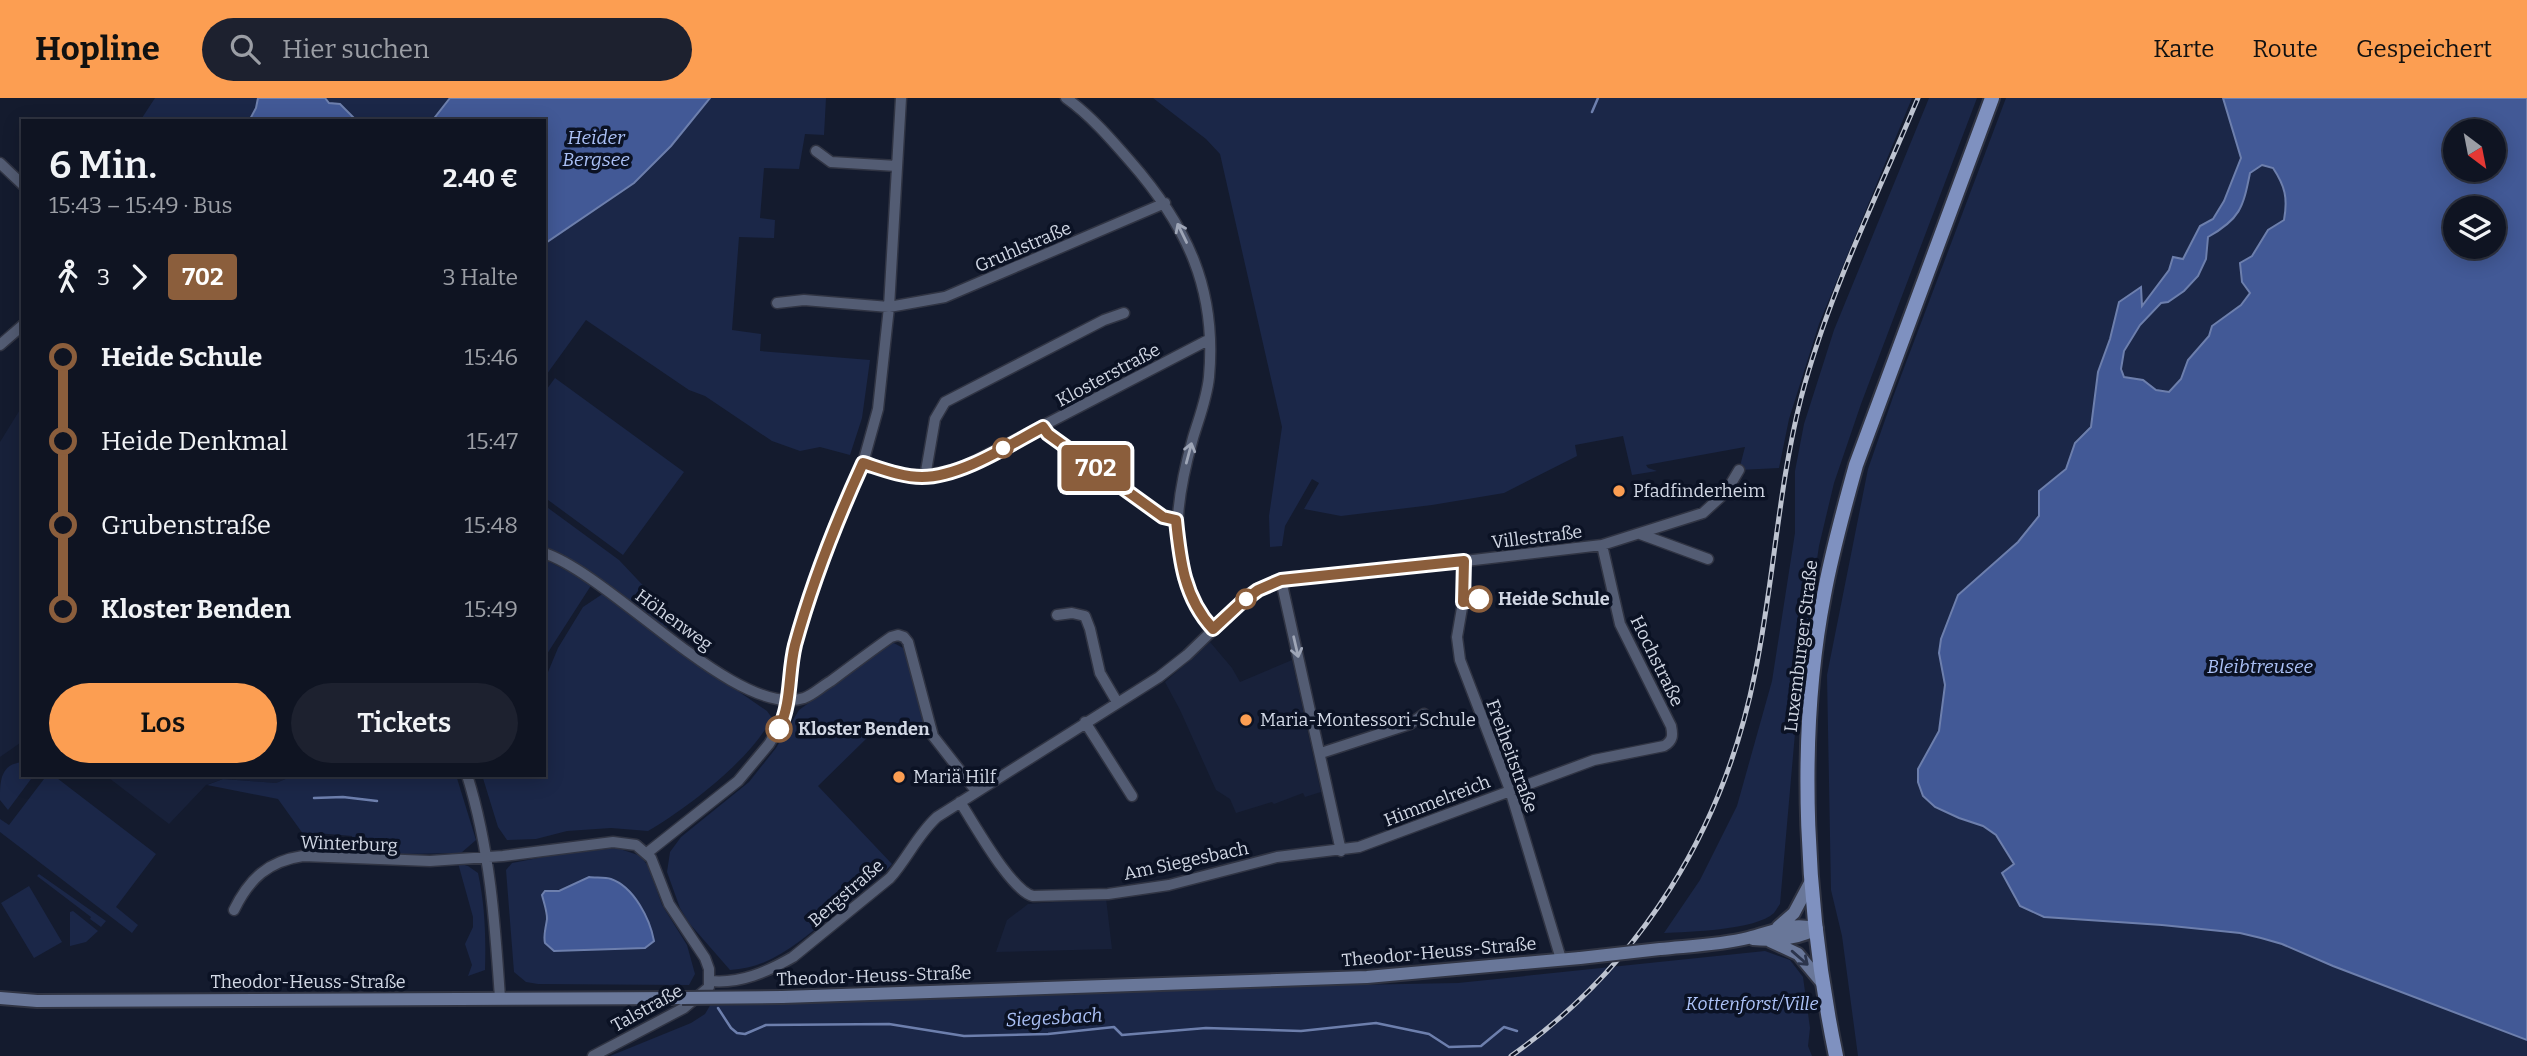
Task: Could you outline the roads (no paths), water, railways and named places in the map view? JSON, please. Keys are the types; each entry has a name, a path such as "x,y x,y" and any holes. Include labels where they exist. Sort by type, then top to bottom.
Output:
{"main road":[{"name":"Luxemburger Straße","path":"1836,1056 1823,984 1811,881 1807,760 1812,685 1824,597 1839,525 1881,394 1992,98"},
{"path":"1778,928 1794,913 1811,881"},
{"name":"Theodor-Heuss-Straße","path":"0,998 782,997 1198,984 1367,977 1660,949 1747,938 1798,925 1817,929"},
{"name":"Theodor-Heuss-Straße","path":"1747,938 1770,940 1798,937 1817,929"},
{"path":"1770,940 1798,954 1823,984"}],"street":[{"path":"710,981 705,958 669,904 647,853 721,797 746,772 779,729 786,715 796,642 839,516 863,463 878,409 889,307 901,98"},
{"path":"1066,98 1103,130 1165,203 1190,249 1203,285 1209,316 1208,387 1183,476 1176,520 1183,576 1202,617 1213,629"},
{"path":"816,151 831,162 897,166"},
{"path":"0,163 21,183"},
{"name":"Gruhlstraße","path":"778,303 804,300 889,307 945,297 1165,203"},
{"path":"925,477 934,419 945,402 1104,320 1124,313"},
{"path":"0,345 21,327"},
{"name":"Klosterstraße","path":"863,463 907,476 925,477 965,466 1210,339"},
{"path":"1043,427 1048,434 1163,517 1176,520"},
{"name":"Villestraße","path":"1281,580 1602,545 1703,513 1726,492 1739,470"},
{"path":"1639,534 1708,559"},
{"name":"Hochstraße","path":"1602,545 1620,624 1671,726 1673,735 1670,743 1664,746"},
{"name":"Höhenweg","path":"546,554 563,562 634,609 695,656 739,685 757,694 789,702"},
{"name":"Freiheitstraße","path":"1464,561 1463,602 1457,637 1460,660 1510,790 1561,959"},
{"path":"1281,580 1341,850"},
{"name":"Bergstraße","path":"710,981 737,981 793,957 879,889 904,863 928,825 976,791 1159,677 1187,655 1242,602 1258,590 1281,580"},
{"path":"1057,615 1072,612 1085,616 1100,673 1117,702"},
{"path":"789,702 807,698 891,637 904,637 908,642 933,736 976,791"},
{"path":"1321,753 1410,724 1424,714"},
{"path":"1085,722 1132,796"},
{"name":"Himmelreich","path":"1341,850 1359,847 1594,760 1664,746"},
{"path":"467,777 486,857 500,998"},
{"name":"Am Siegesbach","path":"960,802 1011,879 1026,895 1033,897 1108,894 1157,886 1277,857 1341,850"},
{"name":"Winterburg","path":"234,910 245,888 261,873 277,862 303,856 402,862 486,857 613,842 636,845 647,853"},
{"name":"Talstraße","path":"593,1056 684,1009 709,987 710,981"}],"water":[{"path":"258,98 325,98 329,103 340,104 355,119 250,119"},
{"name":"Heider Bergsee","path":"450,98 710,98 671,146 634,183 546,243 546,119 434,119"},
{"name":"Bleibtreusee","path":"2223,98 2527,98 2527,1040 2261,938 2240,933 2162,925 2044,917 2020,906 2002,873 2014,864 1996,835 1983,826 1935,807 1923,796 1918,782 1918,769 1939,731 1945,685 1939,653 1941,639 1958,595 2018,542 2039,516 2039,491 2066,469 2075,443 2091,427 2098,372 2119,302 2141,287 2142,306 2169,270 2173,257 2183,259 2200,226 2213,219 2224,201 2241,158","holes":["2262,165 2273,168 2283,187 2286,205 2284,220 2268,230 2252,256 2240,263 2242,282 2250,293 2241,305 2212,326 2209,336 2188,360 2181,379 2169,392 2156,390 2143,380 2124,377 2121,369 2124,351 2140,325 2161,303 2168,302 2184,291 2198,276 2206,259 2208,237 2234,218 2242,204 2250,173"]},
{"path":"589,877 611,879 627,889 645,914 654,941 645,948 554,951 545,943 547,916 542,895 545,891 559,891"}],"waterway":[{"path":"1592,112 1598,98"},
{"path":"314,798 343,797 377,801"},
{"name":"Siegesbach","path":"718,1008 731,1028 737,1033 745,1034 766,1025 889,1024 964,1036 1048,1034 1114,1027 1122,1035 1206,1028 1301,1031 1376,1023 1429,1034 1449,1047 1481,1046 1504,1027 1517,1031"}],"railway":[{"path":"1511,1056 1558,1019 1600,979 1638,935 1671,888 1699,838 1722,785 1741,730 1755,673 1787,466 1801,398 1839,284 1918,98"}],"place":[{"name":"Pfadfinderheim","path":"1619,491"},
{"name":"Heide Schule","path":"1479,599"},
{"name":"Maria-Montessori-Schule","path":"1246,720"},
{"name":"Kloster Benden","path":"779,729"},
{"name":"Mariä Hilf","path":"899,777"}],"park label":[{"name":"Kottenforst/Ville","path":"1752,1004"}]}
